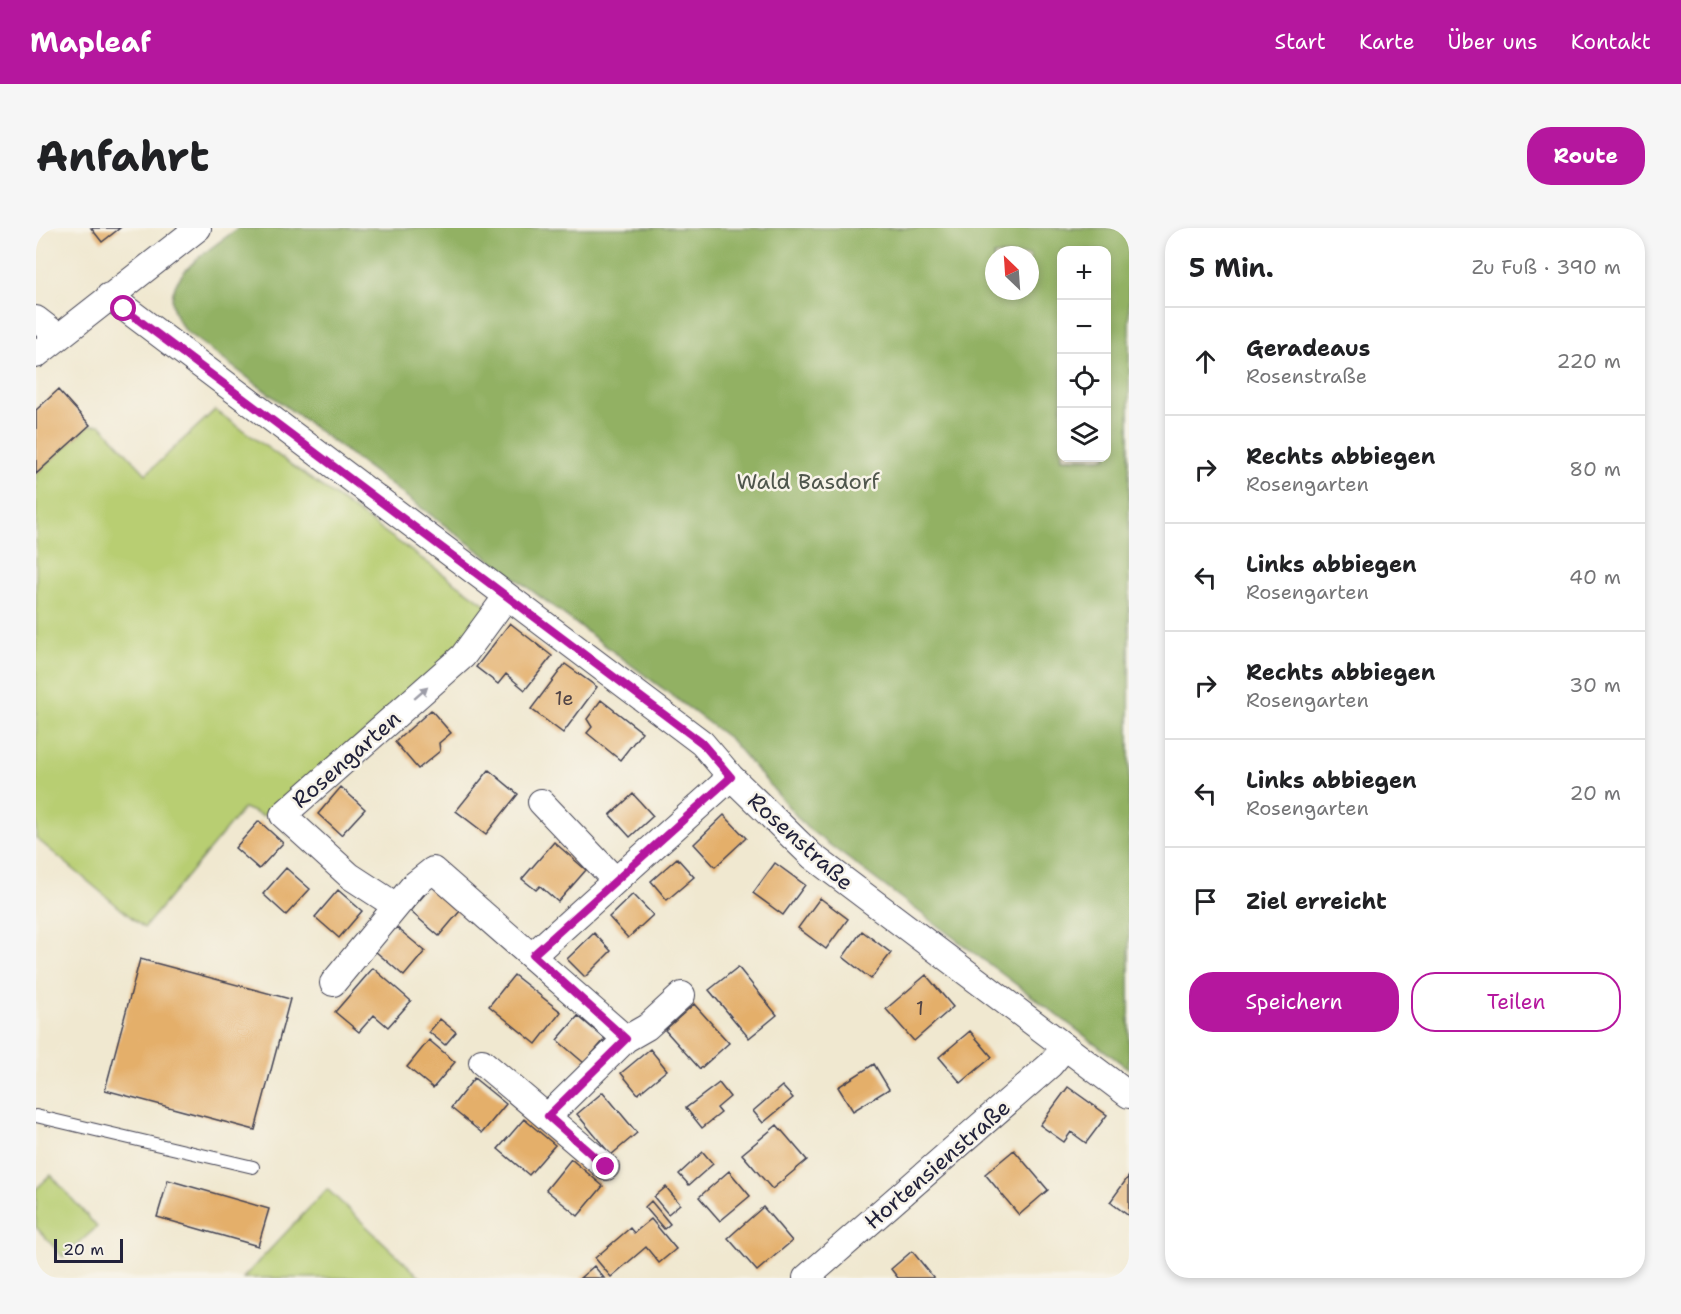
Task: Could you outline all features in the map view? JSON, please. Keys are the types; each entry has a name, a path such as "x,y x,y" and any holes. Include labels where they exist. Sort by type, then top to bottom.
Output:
{"street":[{"path":"36,355 198,228"},
{"name":"Rosenstraße","path":"109,296 702,743 731,777 812,856 1129,1095"},
{"path":"36,319 58,336"},
{"name":"Rosengarten","path":"396,906 350,876 283,815 463,656 507,596"},
{"path":"533,955 731,777"},
{"path":"541,802 615,880"},
{"path":"333,983 414,885 433,870 533,955 626,1039"},
{"path":"548,1116 626,1039 647,1027 682,995"},
{"name":"Hortensienstraße","path":"806,1278 1050,1065 1065,1047"},
{"path":"482,1062 606,1167"}],"lane":[{"path":"36,1116 253,1167"}],"green space":[{"name":"Wald Basdorf","path":"238,228 1129,228 1129,1069 806,827 730,739 188,333 176,316 172,301 175,286 183,273"},
{"path":"215,410 489,607 432,677 263,816 244,808 144,928 36,838 36,474 90,425 101,425 146,474"},
{"path":"51,1175 97,1227 63,1257 36,1227 36,1189"},
{"path":"327,1189 421,1278 243,1278"}],"building":[{"path":"91,228 120,228 102,242"},
{"path":"58,390 90,425 36,474 36,410"},
{"path":"510,623 552,656 525,690 506,674 498,684 476,667"},
{"path":"565,664 597,687 563,733 531,709"},
{"path":"601,700 642,732 620,760 587,733 592,727 587,719"},
{"path":"431,710 451,733 439,743 440,751 418,769 395,742"},
{"path":"489,770 518,794 486,834 456,811"},
{"path":"341,787 365,809 341,835 318,814"},
{"path":"633,794 653,816 630,837 610,815"},
{"path":"724,815 746,838 715,867 694,844"},
{"path":"259,821 283,843 259,869 235,848"},
{"path":"554,842 586,870 558,902 540,886 536,890 522,879"},
{"path":"677,858 694,877 667,900 651,881"},
{"path":"775,863 805,885 783,915 753,893"},
{"path":"286,868 310,889 286,915 263,894"},
{"path":"432,886 460,911 439,936 410,911"},
{"path":"338,890 362,911 339,938 315,917"},
{"path":"633,894 653,915 628,938 609,917"},
{"path":"820,898 848,919 826,949 798,928"},
{"path":"396,927 425,951 404,976 375,951"},
{"path":"862,931 891,953 871,979 843,957"},
{"path":"594,933 611,951 585,977 567,959"},
{"path":"140,959 290,999 255,1130 105,1090"},
{"path":"738,967 777,1015 749,1038 709,990"},
{"path":"373,968 411,1001 388,1027 374,1015 359,1032 335,1012"},
{"path":"514,975 561,1012 536,1044 489,1006"},
{"path":"926,975 953,1007 914,1041 886,1009"},
{"path":"694,1004 729,1043 700,1069 665,1030"},
{"path":"578,1016 605,1039 584,1063 557,1040"},
{"path":"440,1019 456,1032 445,1045 429,1032"},
{"path":"970,1031 992,1057 961,1083 939,1057"},
{"path":"429,1040 455,1062 433,1088 407,1067"},
{"path":"650,1049 667,1070 638,1094 621,1073"},
{"path":"874,1064 889,1089 853,1111 838,1087"},
{"path":"474,1078 506,1104 482,1133 451,1108"},
{"path":"719,1083 730,1097 717,1108 721,1113 702,1128 686,1108"},
{"path":"782,1086 793,1098 763,1123 753,1111"},
{"path":"1068,1087 1107,1115 1086,1143 1071,1132 1064,1142 1040,1125"},
{"path":"603,1092 637,1133 611,1155 577,1114"},
{"path":"524,1119 555,1145 529,1175 498,1149"},
{"path":"777,1125 807,1160 772,1189 742,1154"},
{"path":"1014,1150 1048,1190 1019,1215 985,1174"},
{"path":"703,1152 713,1164 689,1185 679,1174"},
{"path":"571,1159 603,1186 578,1216 546,1190"},
{"path":"729,1171 750,1196 720,1221 699,1197"},
{"path":"1129,1176 1129,1216 1110,1202"},
{"path":"168,1180 269,1209 258,1246 157,1217"},
{"path":"666,1187 680,1204 668,1214 654,1197"},
{"path":"651,1201 670,1224 664,1229 645,1207"},
{"path":"763,1207 792,1241 757,1271 728,1238"},
{"path":"651,1219 676,1249 659,1263 646,1247 611,1277 595,1258 630,1228 634,1233"},
{"path":"912,1251 934,1278 898,1278 891,1269"},
{"path":"594,1266 604,1278 580,1278"}],"route":[{"path":"124,309 702,743 731,777 533,955 626,1039 548,1116 606,1167"}]}
